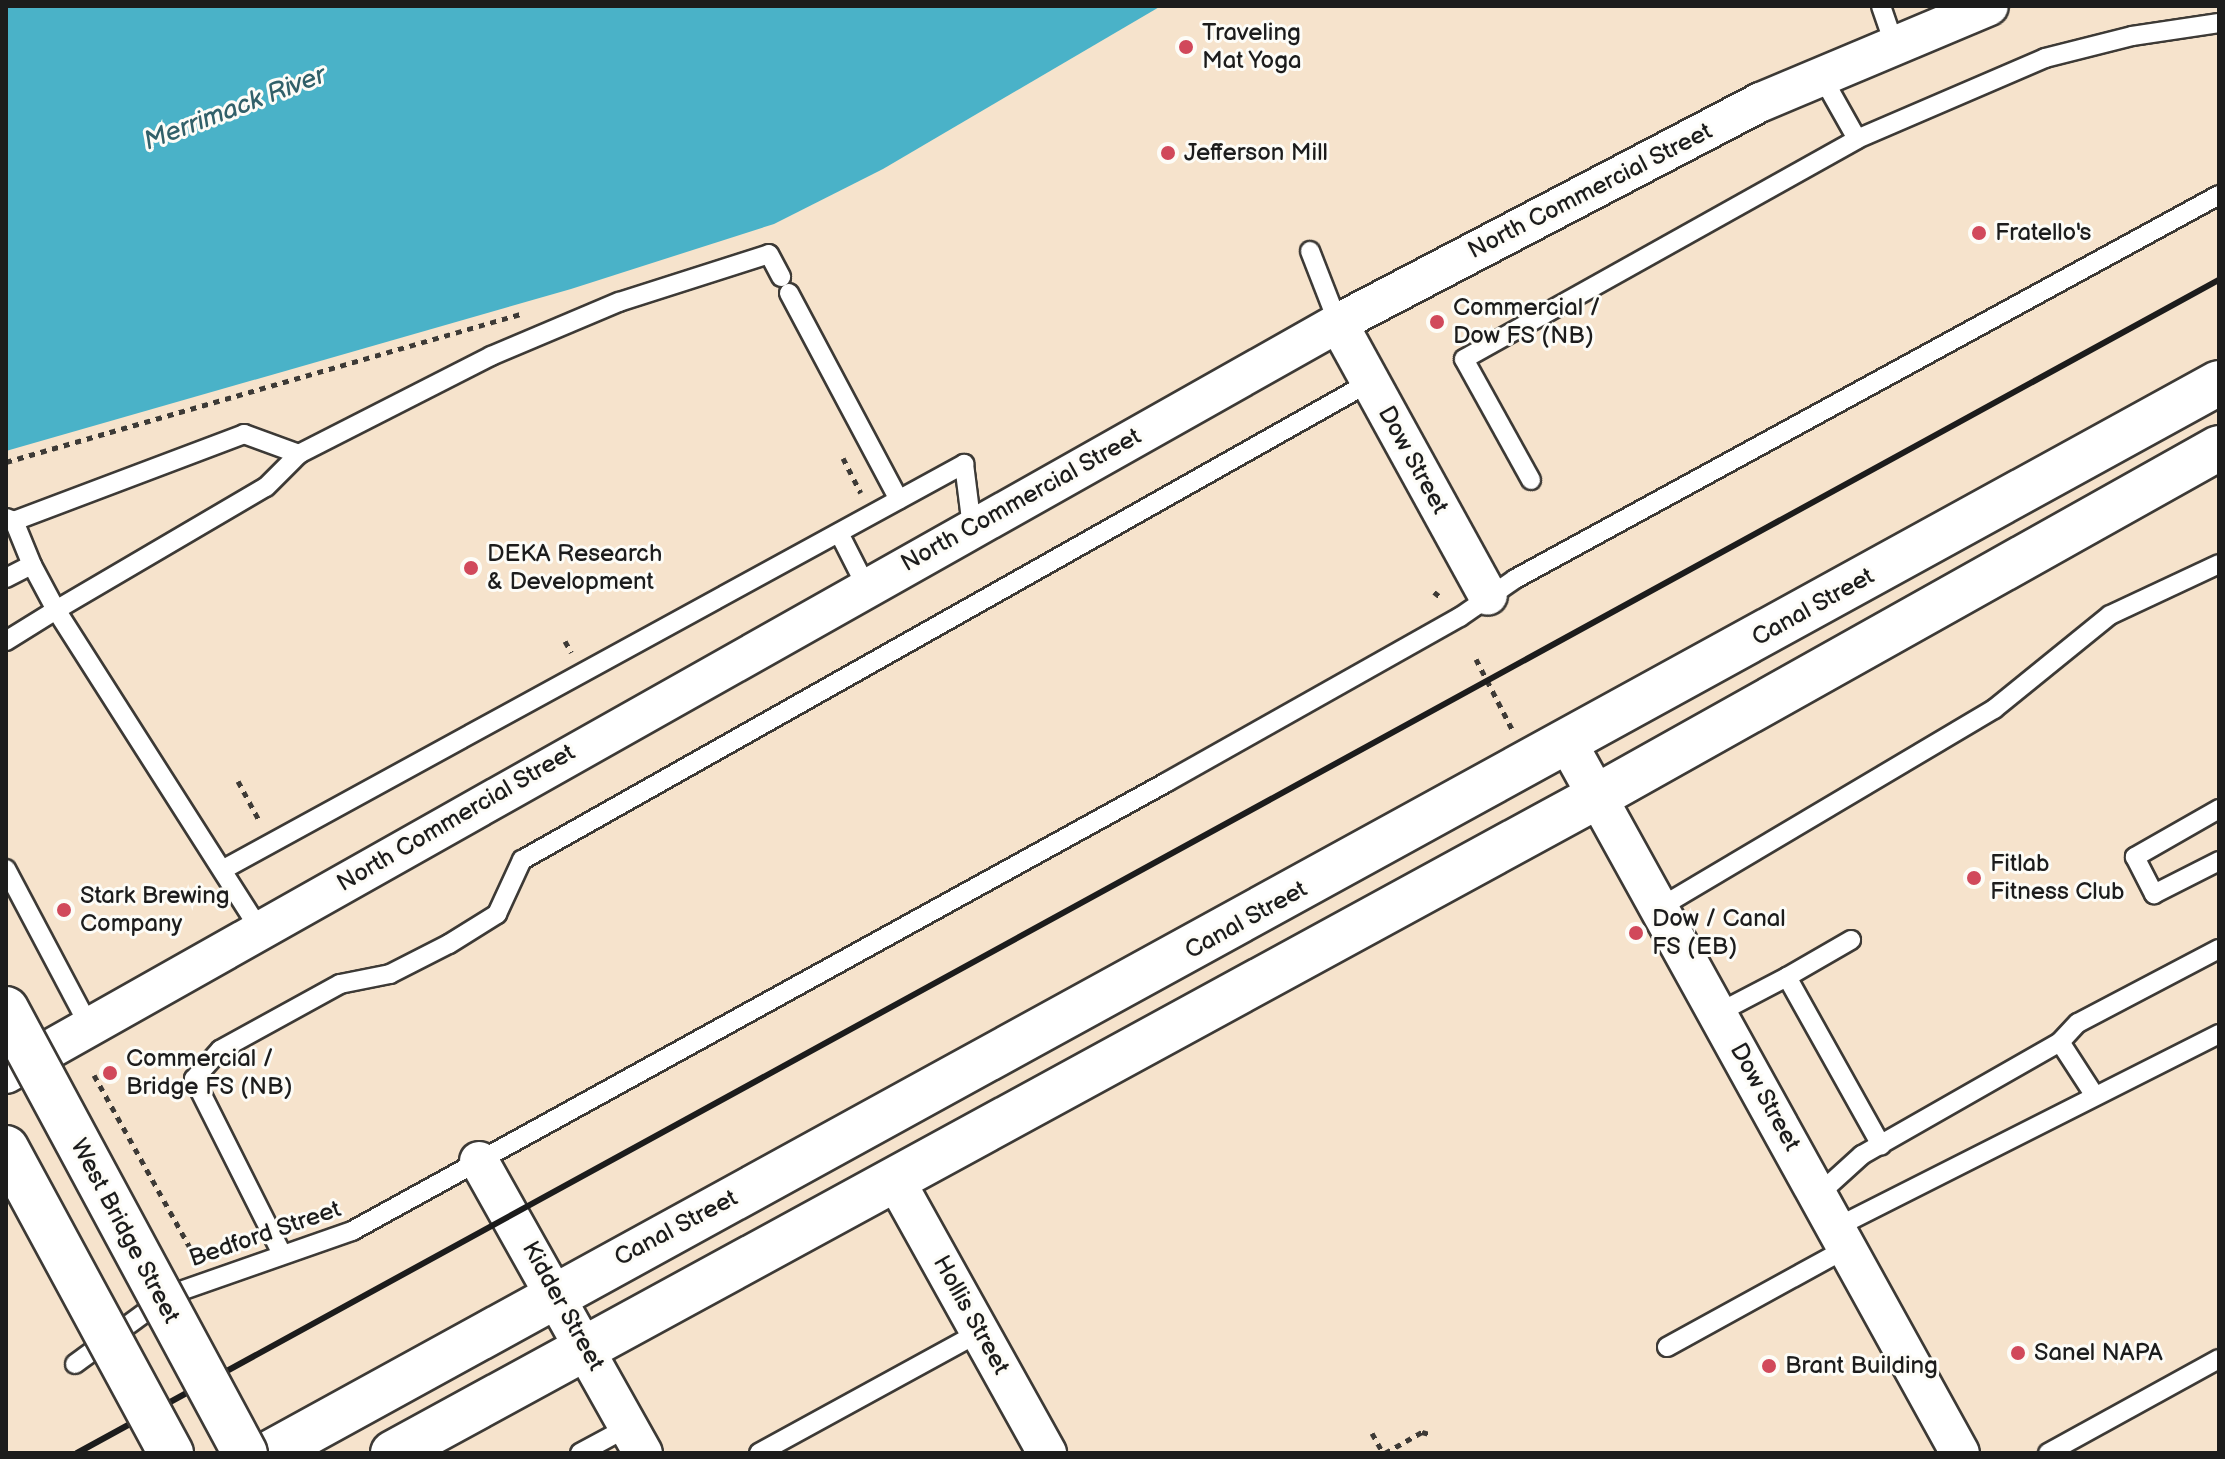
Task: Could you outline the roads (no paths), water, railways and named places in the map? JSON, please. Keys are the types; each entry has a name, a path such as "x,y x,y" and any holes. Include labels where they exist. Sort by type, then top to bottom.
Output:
{"street":[{"name":"North Commercial Street","path":"6,1074 866,586 1338,323 1578,195 1821,75 1989,6"},
{"name":"Dow Street","path":"1338,323 1488,596"},
{"name":"Canal Street","path":"270,1453 2219,383"},
{"path":"393,1453 1596,797 2219,448"},
{"name":"Dow Street","path":"1567,742 1960,1453"},
{"name":"West Bridge Street","path":"6,1009 245,1453"},
{"path":"6,1148 171,1453"},
{"name":"Kidder Street","path":"479,1161 636,1440"},
{"name":"Hollis Street","path":"894,1178 1047,1453"}],"lane":[{"path":"1881,6 1894,43"},
{"path":"1531,480 1464,359 1857,139 2045,58 2132,36 2219,23"},
{"path":"1821,75 1857,139"},
{"name":"Bedford Street","path":"75,1364 134,1317 205,1278 352,1231 1167,782 1460,617 1488,596 2219,195"},
{"path":"1310,251 1338,323"},
{"path":"6,641 266,487 299,454 505,350 619,302 769,254 899,500"},
{"path":"282,1254 194,1079 220,1050 340,984 390,974 449,944 497,914 522,860 1370,382"},
{"path":"260,930 224,869 56,610 10,519 244,434 299,454"},
{"path":"224,869 964,464 972,527"},
{"path":"839,533 866,586"},
{"path":"1659,908 1994,709 2110,615 2219,564"},
{"path":"6,578 32,565"},
{"path":"2219,809 2135,857 2154,894 2219,861"},
{"path":"6,869 81,1031"},
{"path":"1718,1013 1851,940"},
{"path":"1819,1194 1862,1155 2060,1042 2078,1023 2219,949"},
{"path":"1787,977 1881,1145"},
{"path":"1667,1347 1843,1237 1880,1205 2219,1034"},
{"path":"2060,1042 2095,1096"},
{"path":"759,1453 980,1332"},
{"path":"2048,1453 2219,1359"},
{"path":"580,1453 636,1440"}],"water":[{"name":"Merrimack River","path":"6,6 1161,6 883,169 774,224 571,289 6,451"}],"railway":[{"path":"77,1453 2219,280"}],"place":[{"name":"Traveling Mat Yoga","path":"1186,47"},
{"name":"Jefferson Mill","path":"1168,153"},
{"name":"Fratello's","path":"1979,233"},
{"name":"Commercial / Dow FS (NB)","path":"1437,322"},
{"name":"DEKA Research & Development","path":"471,568"},
{"name":"Fitlab Fitness Club","path":"1974,878"},
{"name":"Stark Brewing Company","path":"64,910"},
{"name":"Dow / Canal FS (EB)","path":"1636,933"},
{"name":"Commercial / Bridge FS (NB)","path":"110,1073"},
{"name":"Sanel NAPA","path":"2018,1353"},
{"name":"Brant Building","path":"1769,1366"}]}
